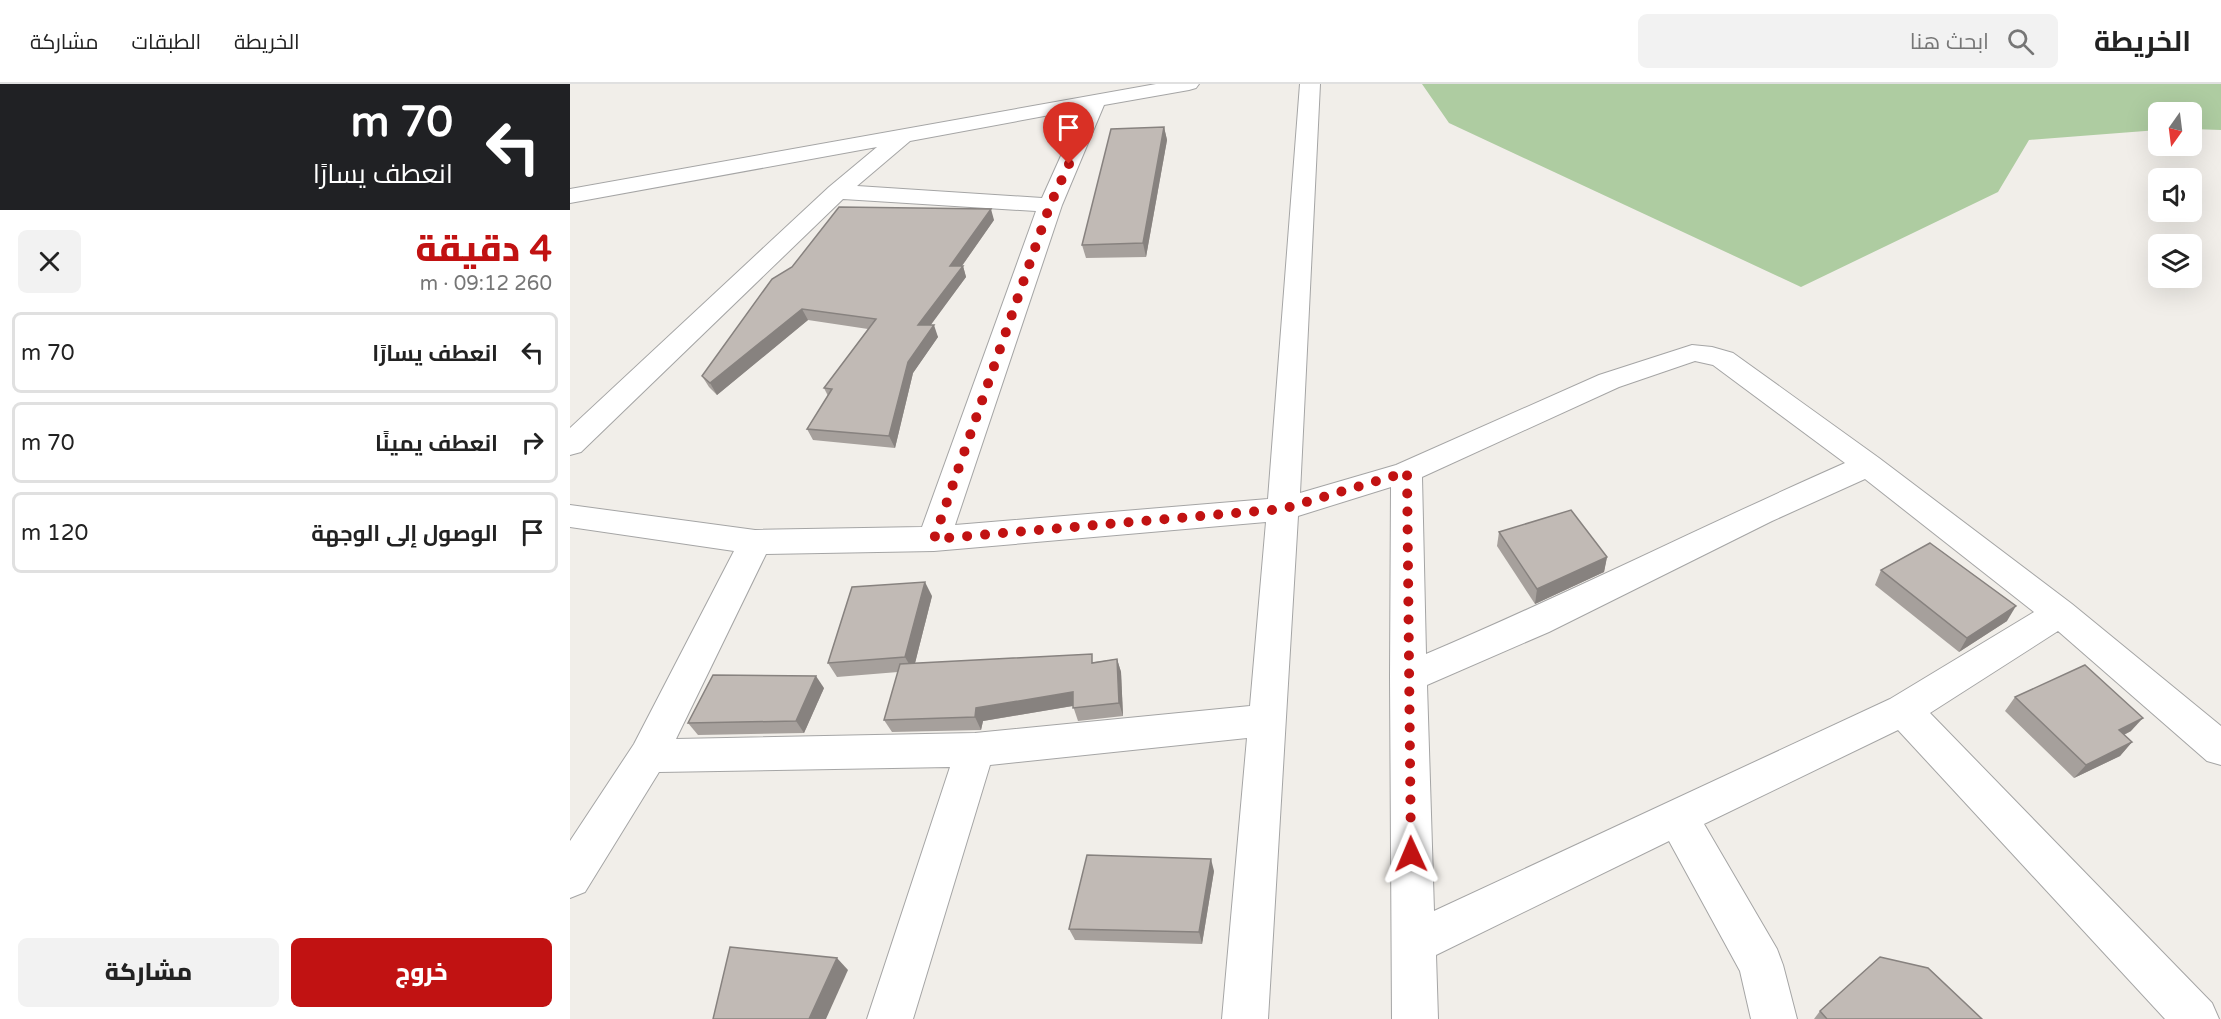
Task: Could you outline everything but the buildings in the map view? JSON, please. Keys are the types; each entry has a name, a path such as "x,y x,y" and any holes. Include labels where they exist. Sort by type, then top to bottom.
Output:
{"street":[{"path":"570,196 1189,84"},
{"path":"1245,1019 1283,509 1311,84"},
{"path":"934,539 1050,205 1096,101"},
{"path":"570,445 837,192 902,137"},
{"path":"570,215 603,190"},
{"path":"837,192 1050,205"},
{"path":"570,516 755,542 934,539 1283,509 1407,472 1608,381 1692,353 1702,353 1723,359 1868,465 2060,613 2221,749"},
{"path":"1408,677 1537,622 1761,513 1868,465"},
{"path":"1407,472 1414,1019"},
{"path":"570,878 648,756 755,542"},
{"path":"1413,943 1903,710 2060,613"},
{"path":"1903,710 2196,1019"},
{"path":"648,756 975,750 1267,720"},
{"path":"890,1019 975,750"},
{"path":"1678,818 1761,965 1800,1019"},
{"path":"1761,965 1774,1019"}],"green space":[{"path":"1422,84 2221,84 2221,130 2202,129 2202,102 2148,102 2148,131 2029,140 1998,192 1801,287 1449,123"}],"route":[{"path":"1069,164 1050,205 934,539 1283,509 1407,472 1411,854"}]}
